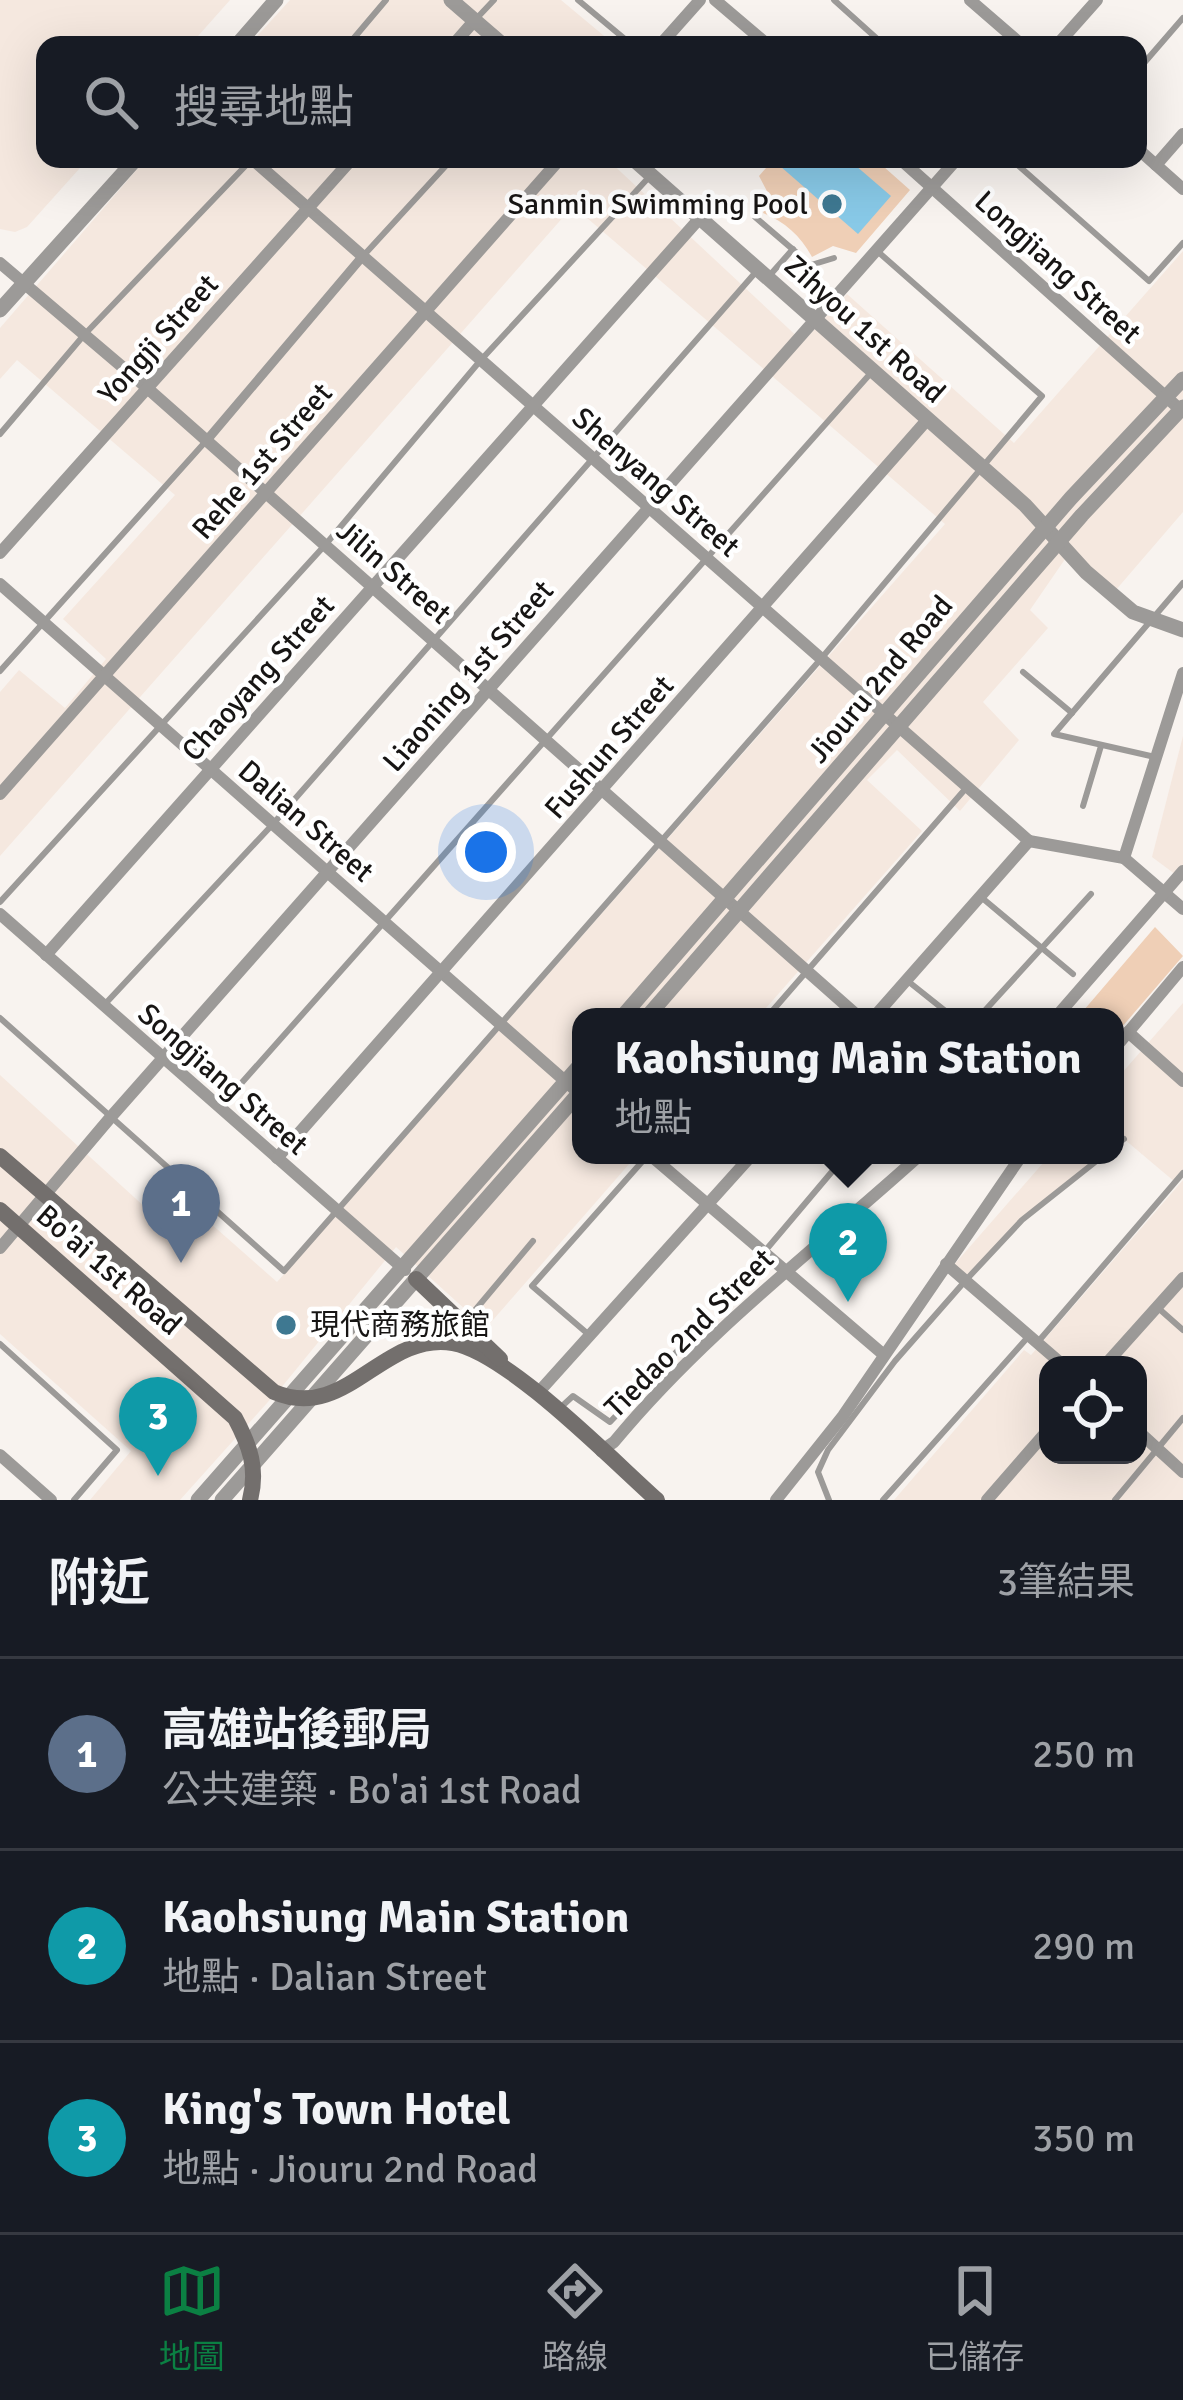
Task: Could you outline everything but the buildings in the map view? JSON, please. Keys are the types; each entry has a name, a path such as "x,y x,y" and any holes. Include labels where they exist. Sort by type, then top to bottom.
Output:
{"main road":[{"name":"Bo'ai 1st Road","path":"0,1156 256,1380 287,1398"},
{"name":"Bo'ai 1st Road","path":"0,1210 229,1412 248,1442"},
{"path":"409,1273 512,1373"},
{"path":"287,1398 308,1401 356,1382 404,1350 426,1343 464,1346 512,1373 657,1500"},
{"path":"248,1442 254,1464 250,1500"}],"street":[{"path":"245,36 276,0"},
{"path":"451,0 492,36"},
{"path":"668,36 700,0"},
{"path":"716,0 758,36"},
{"path":"1065,36 1097,0"},
{"path":"979,3 1013,36"},
{"path":"461,36 474,21"},
{"path":"1156,165 1183,134"},
{"path":"1147,157 1183,189"},
{"path":"0,310 128,168"},
{"name":"Shenyang Street","path":"262,168 1029,841"},
{"name":"Yongji Street","path":"0,553 344,168"},
{"name":"Rehe 1st Street","path":"0,794 552,168"},
{"name":"Zihyou 1st Road","path":"642,168 981,469 1085,572 1133,612 1183,630"},
{"name":"Longjiang Street","path":"910,168 1182,410"},
{"name":"Liaoning 1st Street","path":"0,1248 949,168"},
{"name":"Chaoyang Street","path":"46,955 699,219"},
{"path":"207,440 362,257"},
{"name":"Jilin Street","path":"0,263 850,1008"},
{"name":"Jiouru 2nd Road","path":"630,1008 1045,528 1183,379"},
{"name":"Jiouru 2nd Road","path":"654,1008 1058,542 1182,410"},
{"name":"Fushun Street","path":"277,1158 927,420"},
{"name":"Dalian Street","path":"0,584 572,1087"},
{"path":"1124,858 1183,673"},
{"path":"882,1008 1029,841 1124,858 1183,909"},
{"path":"1064,1008 1183,871"},
{"name":"Songjiang Street","path":"0,914 409,1273"},
{"path":"1124,1037 1183,967"},
{"path":"1128,1032 1183,1081"},
{"path":"221,1500 308,1401 572,1075"},
{"path":"198,1500 287,1398 572,1102"},
{"path":"659,1164 884,1355"},
{"path":"537,1394 744,1164"},
{"name":"Tiedao 2nd Street","path":"602,1451 707,1342 909,1164"},
{"path":"776,1500 821,1446 1016,1164"},
{"path":"946,1264 1053,1356"},
{"path":"1114,1356 1183,1278"},
{"path":"1147,1439 1183,1472"},
{"path":"987,1500 1039,1440"},
{"path":"3,1464 51,1500"}],"lane":[{"path":"356,36 386,0"},
{"path":"474,21 494,0"},
{"path":"578,0 621,36"},
{"path":"834,0 874,36"},
{"path":"1147,60 1183,18"},
{"path":"0,434 84,335 243,168"},
{"path":"362,257 444,168"},
{"path":"1021,168 1149,281 1183,243"},
{"path":"0,902 326,544 480,361 650,176"},
{"path":"762,195 755,217 812,265 834,258"},
{"path":"103,1005 273,824 592,459 763,274 793,249"},
{"path":"0,1018 284,1271 820,660 1042,396 876,250"},
{"path":"220,1108 872,372"},
{"path":"0,671 207,440"},
{"path":"1155,757 1054,734 1183,583"},
{"path":"1023,672 1072,713"},
{"path":"1083,806 1101,744"},
{"path":"775,1008 967,787"},
{"path":"987,1008 1091,894"},
{"path":"982,897 1073,974"},
{"path":"907,980 942,1008"},
{"path":"591,1337 532,1286 641,1164"},
{"path":"763,1254 838,1164"},
{"path":"829,1500 818,1472 828,1450 895,1361 1022,1220 1093,1164"},
{"path":"884,1500 1183,1173"},
{"path":"465,1323 533,1240"},
{"path":"1157,1307 1183,1330"},
{"path":"557,1412 573,1396 610,1422 681,1347 707,1342"},
{"path":"0,1344 117,1450 74,1500"},
{"path":"1115,1500 1183,1418"}],"shaded area":[{"path":"0,0 230,0 198,36 36,36 36,168 80,168 27,227 15,232 0,229"},
{"path":"290,0 561,0 604,36 257,36"},
{"path":"138,168 617,168 803,342 847,294 1014,443 1183,251 1183,512 1115,591 1072,549 1030,610 1048,628 983,702 1019,740 960,811 897,750 867,780 922,831 766,1008 572,1008 572,1164 629,1164 486,1328 396,1247 285,1383 180,1500 90,1500 131,1451 0,1334 0,1075 146,1208 167,1185 277,1282 945,524 573,206 0,856 0,692 19,670 65,708 106,659 63,619 175,495 17,360 0,379 0,328"},
{"name":"Sanmin Swimming Pool","path":"766,168 885,168 910,190 856,253 833,246 812,257 792,231 763,213 769,195 759,176"},
{"path":"1183,736 1183,880 1152,857"},
{"path":"1155,927 1183,956 1124,1025 1124,1008 1086,1008"},
{"path":"1183,1003 1183,1173 1175,1182 1124,1139 1124,1071"},
{"path":"1042,1164 1093,1164 1022,1220 965,1277 953,1266"},
{"path":"1183,1180 1183,1500 894,1500 1024,1350 1031,1355"}],"water":[{"path":"782,168 858,168 891,196 858,234"}],"place":[{"name":"Sanmin Swimming Pool","path":"832,204"},
{"name":"高雄站後郵局","path":"181,1263"},
{"name":"Kaohsiung Main Station","path":"848,1302"},
{"name":"現代商務旅館","path":"286,1325"},
{"name":"King's Town Hotel","path":"158,1476"}]}
